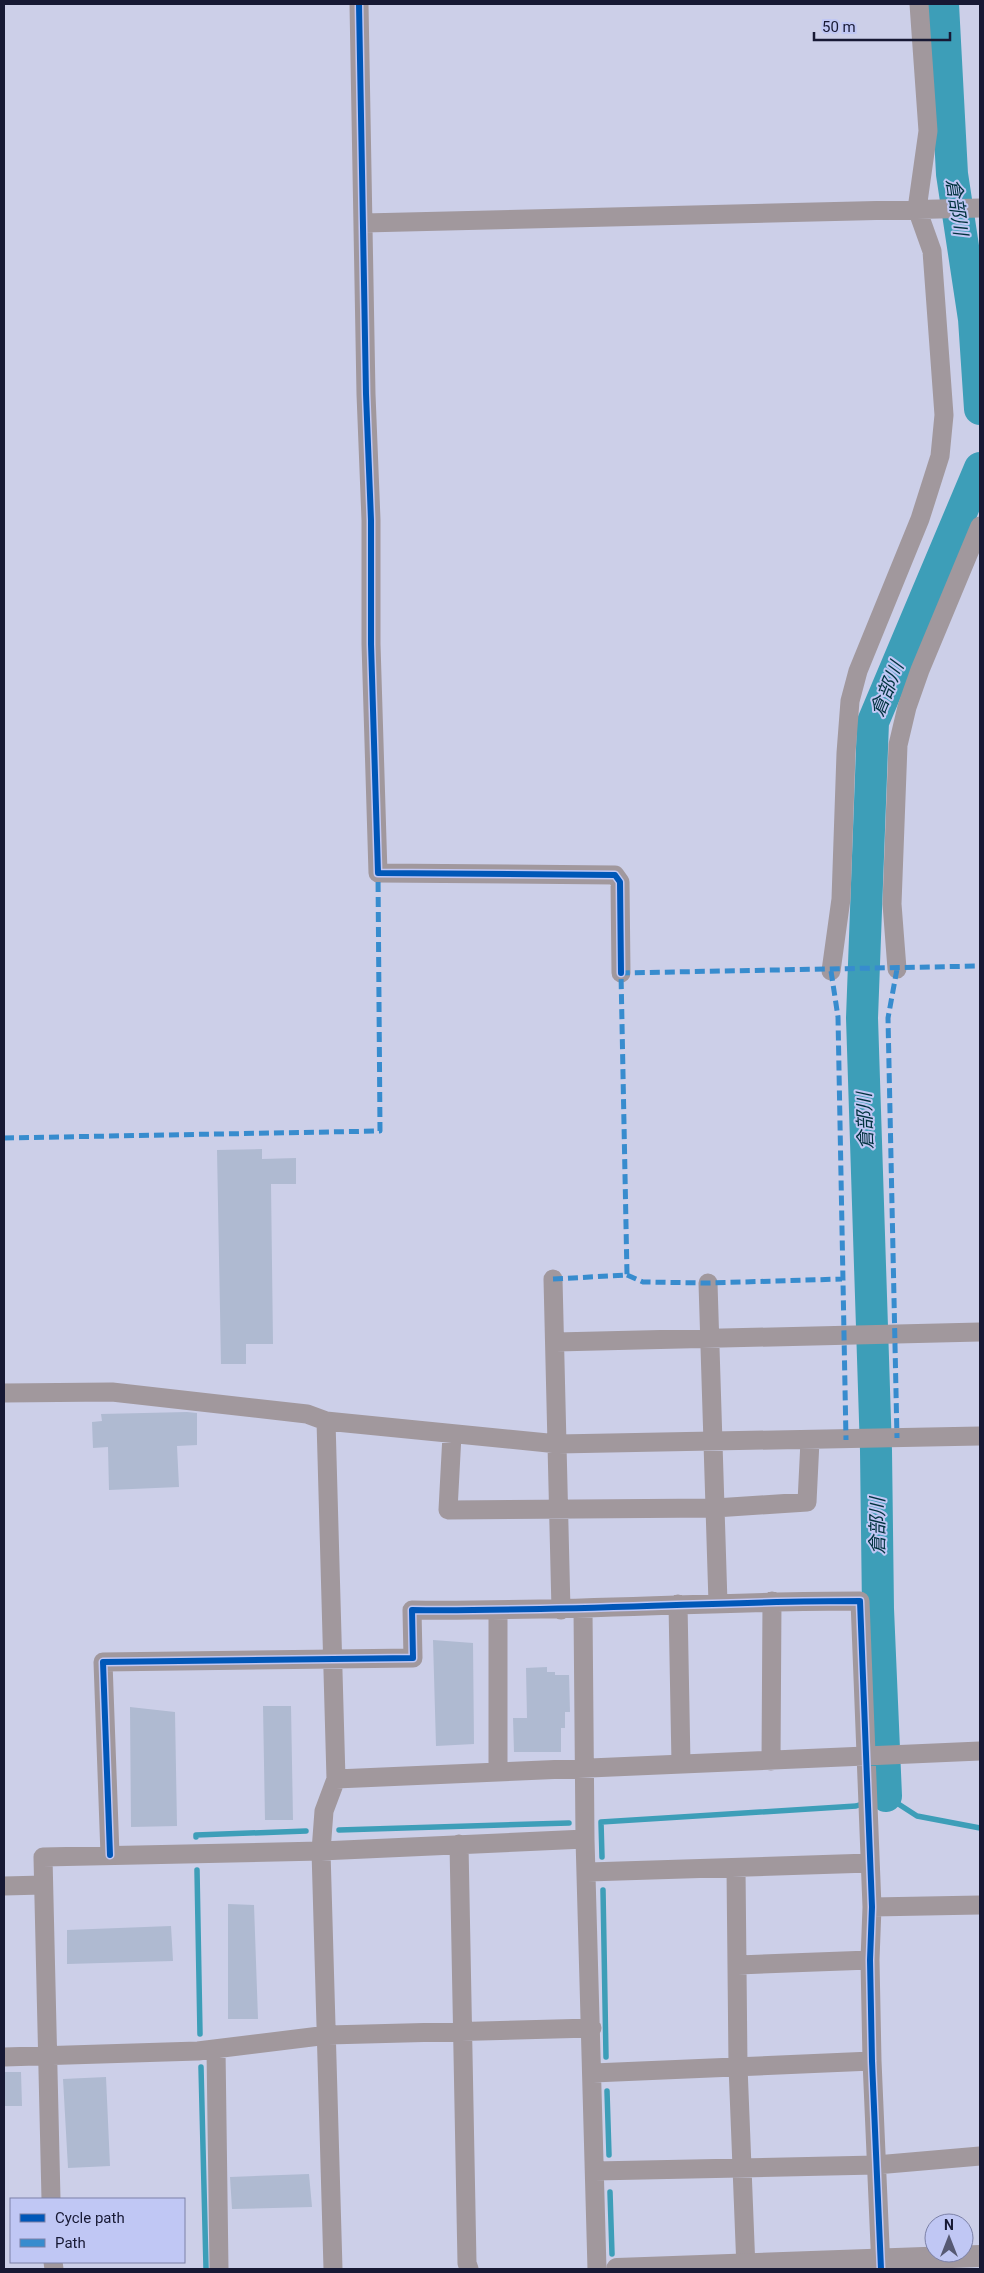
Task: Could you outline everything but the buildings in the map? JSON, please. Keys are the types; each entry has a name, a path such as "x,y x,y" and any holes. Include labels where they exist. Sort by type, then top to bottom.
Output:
{"street":[{"path":"359,4 366,394 371,520 371,644 378,873 615,875 620,882 621,973"},
{"path":"831,971 841,899 846,754 850,701 858,672 920,519 940,456 944,415 932,251 921,209 928,131 919,4"},
{"path":"364,223 980,208"},
{"path":"897,969 892,904 898,745 907,707 920,670 980,526"},
{"path":"553,1279 561,1610"},
{"path":"708,1283 718,1603"},
{"path":"556,1342 870,1333 980,1332"},
{"path":"4,1393 112,1392 307,1414 326,1421 452,1435 558,1444 712,1443 980,1436"},
{"path":"326,1421 336,1779 324,1811 321,1851 328,2035 333,2269"},
{"path":"452,1435 448,1510 715,1508 807,1502 810,1441"},
{"path":"110,1856 103,1662 414,1658 412,1610 498,1612 772,1601 860,1601 868,1756 872,1907 870,1960 872,2061 880,2265"},
{"path":"772,1601 772,1761"},
{"path":"678,1604 681,1764"},
{"path":"584,1610 585,1839 588,1872 597,2269"},
{"path":"498,1612 498,1770"},
{"path":"336,1779 498,1770 585,1769 980,1751"},
{"path":"51,2198 46,2056 43,1857 321,1851 585,1839"},
{"path":"459,1844 467,2263 469,2269"},
{"path":"588,1872 870,1863"},
{"path":"736,1868 738,2066 746,2267"},
{"path":"4,1886 43,1885"},
{"path":"872,1907 980,1905"},
{"path":"738,1966 870,1960"},
{"path":"4,2057 216,2049 328,2035 592,2028"},
{"path":"216,2049 219,2269"},
{"path":"593,2073 872,2061"},
{"path":"595,2171 876,2165 980,2156"},
{"path":"617,2269 880,2265 980,2256"}],"waterway":[{"name":"倉部川","path":"943,4 952,174 974,319 980,409"},
{"name":"倉部川","path":"886,1796 878,1609 876,1451 862,1018 873,722 980,468"},
{"path":"602,1857 601,1822 856,1806 886,1796 917,1816 980,1828"},
{"path":"339,1830 569,1823"},
{"path":"196,1837 196,1835 306,1831"},
{"path":"197,1870 200,2034"},
{"path":"603,1890 606,2057"},
{"path":"201,2067 206,2268"},
{"path":"607,2091 609,2155"},
{"path":"610,2192 612,2254"}],"marked path":[{"path":"4,1138 380,1131 378,873"},
{"path":"553,1279 627,1275 621,973 980,966"},
{"path":"897,969 888,1018 897,1438"},
{"path":"831,971 838,1017 846,1440"},
{"path":"627,1275 643,1282 708,1283 842,1279"}],"cycle path":[{"path":"359,4 366,394 371,520 371,644 378,873 615,875 620,882 621,973"},
{"path":"110,1855 103,1662 413,1658 412,1610 860,1601 872,1907 870,1960 872,2061 881,2269"}]}
